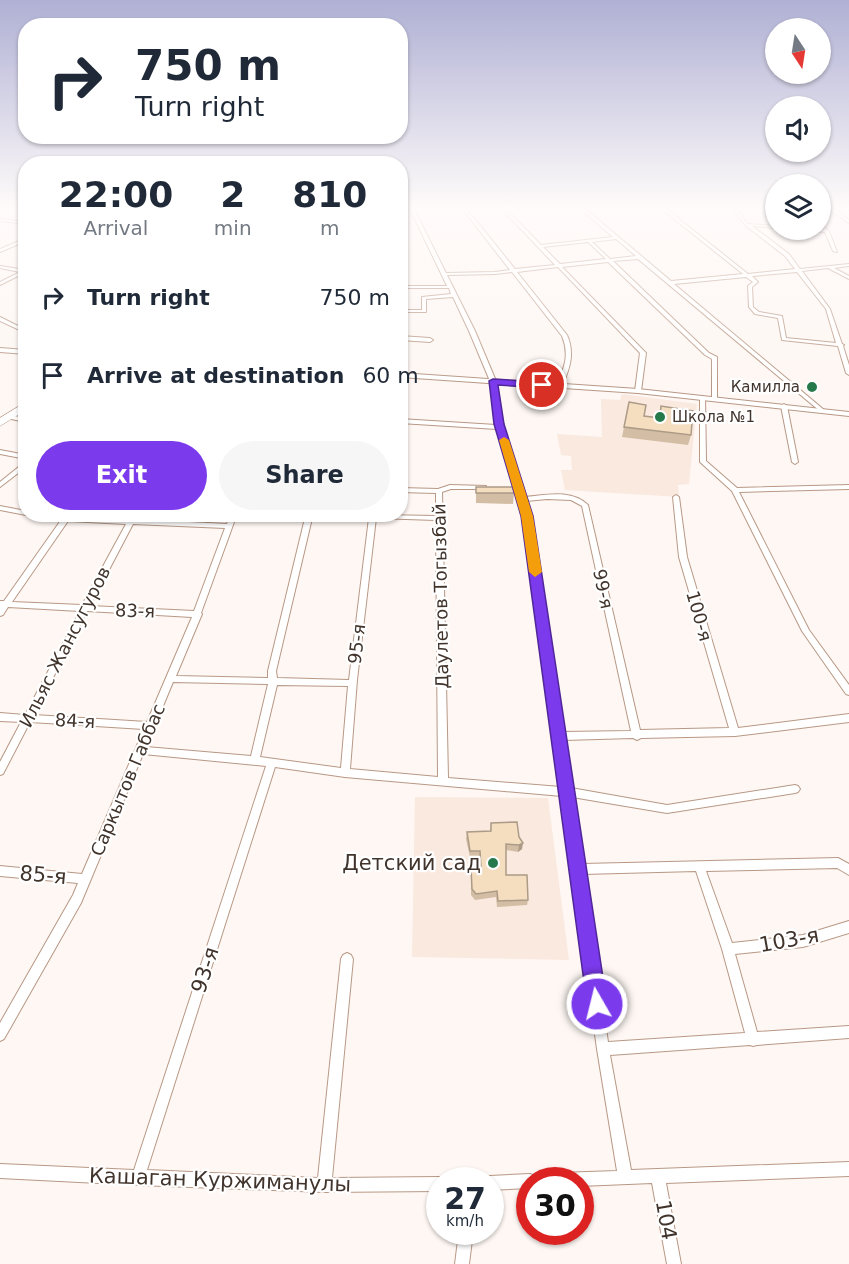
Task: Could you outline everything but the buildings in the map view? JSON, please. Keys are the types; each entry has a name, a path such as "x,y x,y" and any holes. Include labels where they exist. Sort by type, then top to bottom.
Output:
{"highway":[{"path":"4,420 18,410"}],"street":[{"path":"440,266 493,381 500,427 523,499 603,1049 625,1178"},
{"path":"510,266 565,336 571,349 560,386"},
{"path":"444,274 514,271 552,266"},
{"path":"561,266 643,353 638,391"},
{"path":"615,266 707,354 715,358 715,398"},
{"path":"650,266 821,410"},
{"path":"736,266 756,282 750,286 752,307 758,313 780,317 784,339 841,345"},
{"path":"796,266 828,309 849,374"},
{"path":"670,283 839,266"},
{"path":"0,267 18,270"},
{"path":"829,267 849,278"},
{"path":"0,284 18,275"},
{"path":"408,287 450,287"},
{"path":"408,311 424,310 424,298 454,295"},
{"path":"0,319 18,328"},
{"path":"408,339 430,340"},
{"path":"0,350 18,351"},
{"path":"408,376 638,391 849,414"},
{"path":"702,397 703,462 735,490 806,631 849,692"},
{"path":"784,406 795,462"},
{"path":"408,421 500,427"},
{"path":"0,452 18,455"},
{"path":"0,485 18,470"},
{"name":"Даулетов Тогызбай","path":"443,781 440,491 450,488 495,487"},
{"path":"506,487 518,487"},
{"path":"735,490 849,487"},
{"path":"408,490 440,491"},
{"name":"100-я","path":"676,497 683,557 735,732"},
{"name":"99-я","path":"523,499 572,498 579,499 585,505 637,736"},
{"path":"0,508 18,511"},
{"path":"408,517 440,518"},
{"path":"0,613 3,604 64,522"},
{"path":"130,522 230,526"},
{"name":"Ильяс Жансугуров","path":"0,771 130,522"},
{"name":"Саркытов Габбас","path":"0,1035 58,936 85,879 198,614 231,522"},
{"path":"255,760 273,681 272,671 308,522"},
{"name":"95-я","path":"345,772 352,683 371,522"},
{"name":"83-я","path":"3,604 198,614"},
{"path":"171,679 352,683"},
{"name":"84-я","path":"0,717 151,726"},
{"path":"559,736 735,732 849,718"},
{"path":"141,750 255,760 345,772 567,792 667,809 795,789"},
{"name":"93-я","path":"138,1178 272,762"},
{"path":"578,869 700,868 838,863 849,870"},
{"path":"700,868 728,949 753,1040"},
{"name":"85-я","path":"0,871 85,879"},
{"name":"103-я","path":"728,949 803,941 849,927"},
{"path":"324,1185 347,959"},
{"path":"603,1049 849,1032"},
{"path":"594,1179 849,1169"},
{"name":"Кашаган Куржиманулы","path":"0,1171 324,1185 426,1184"},
{"name":"104","path":"658,1176 674,1264"},
{"path":"462,1264 464,1245"}],"shaded area":[{"path":"622,394 697,404 689,484 678,485 679,497 565,490 561,470 572,470 571,456 561,455 557,434 602,437 601,399 620,400"},
{"path":"415,797 548,798 569,960 412,957"}],"slow traffic":[{"path":"504,440 527,516 535,572"}],"place":[{"name":"Камилла","path":"812,387"},
{"name":"Школа №1","path":"660,417"},
{"name":"Детский сад","path":"493,863"}],"route":[{"path":"542,385 493,381 499,424 527,516 597,1004"}]}
